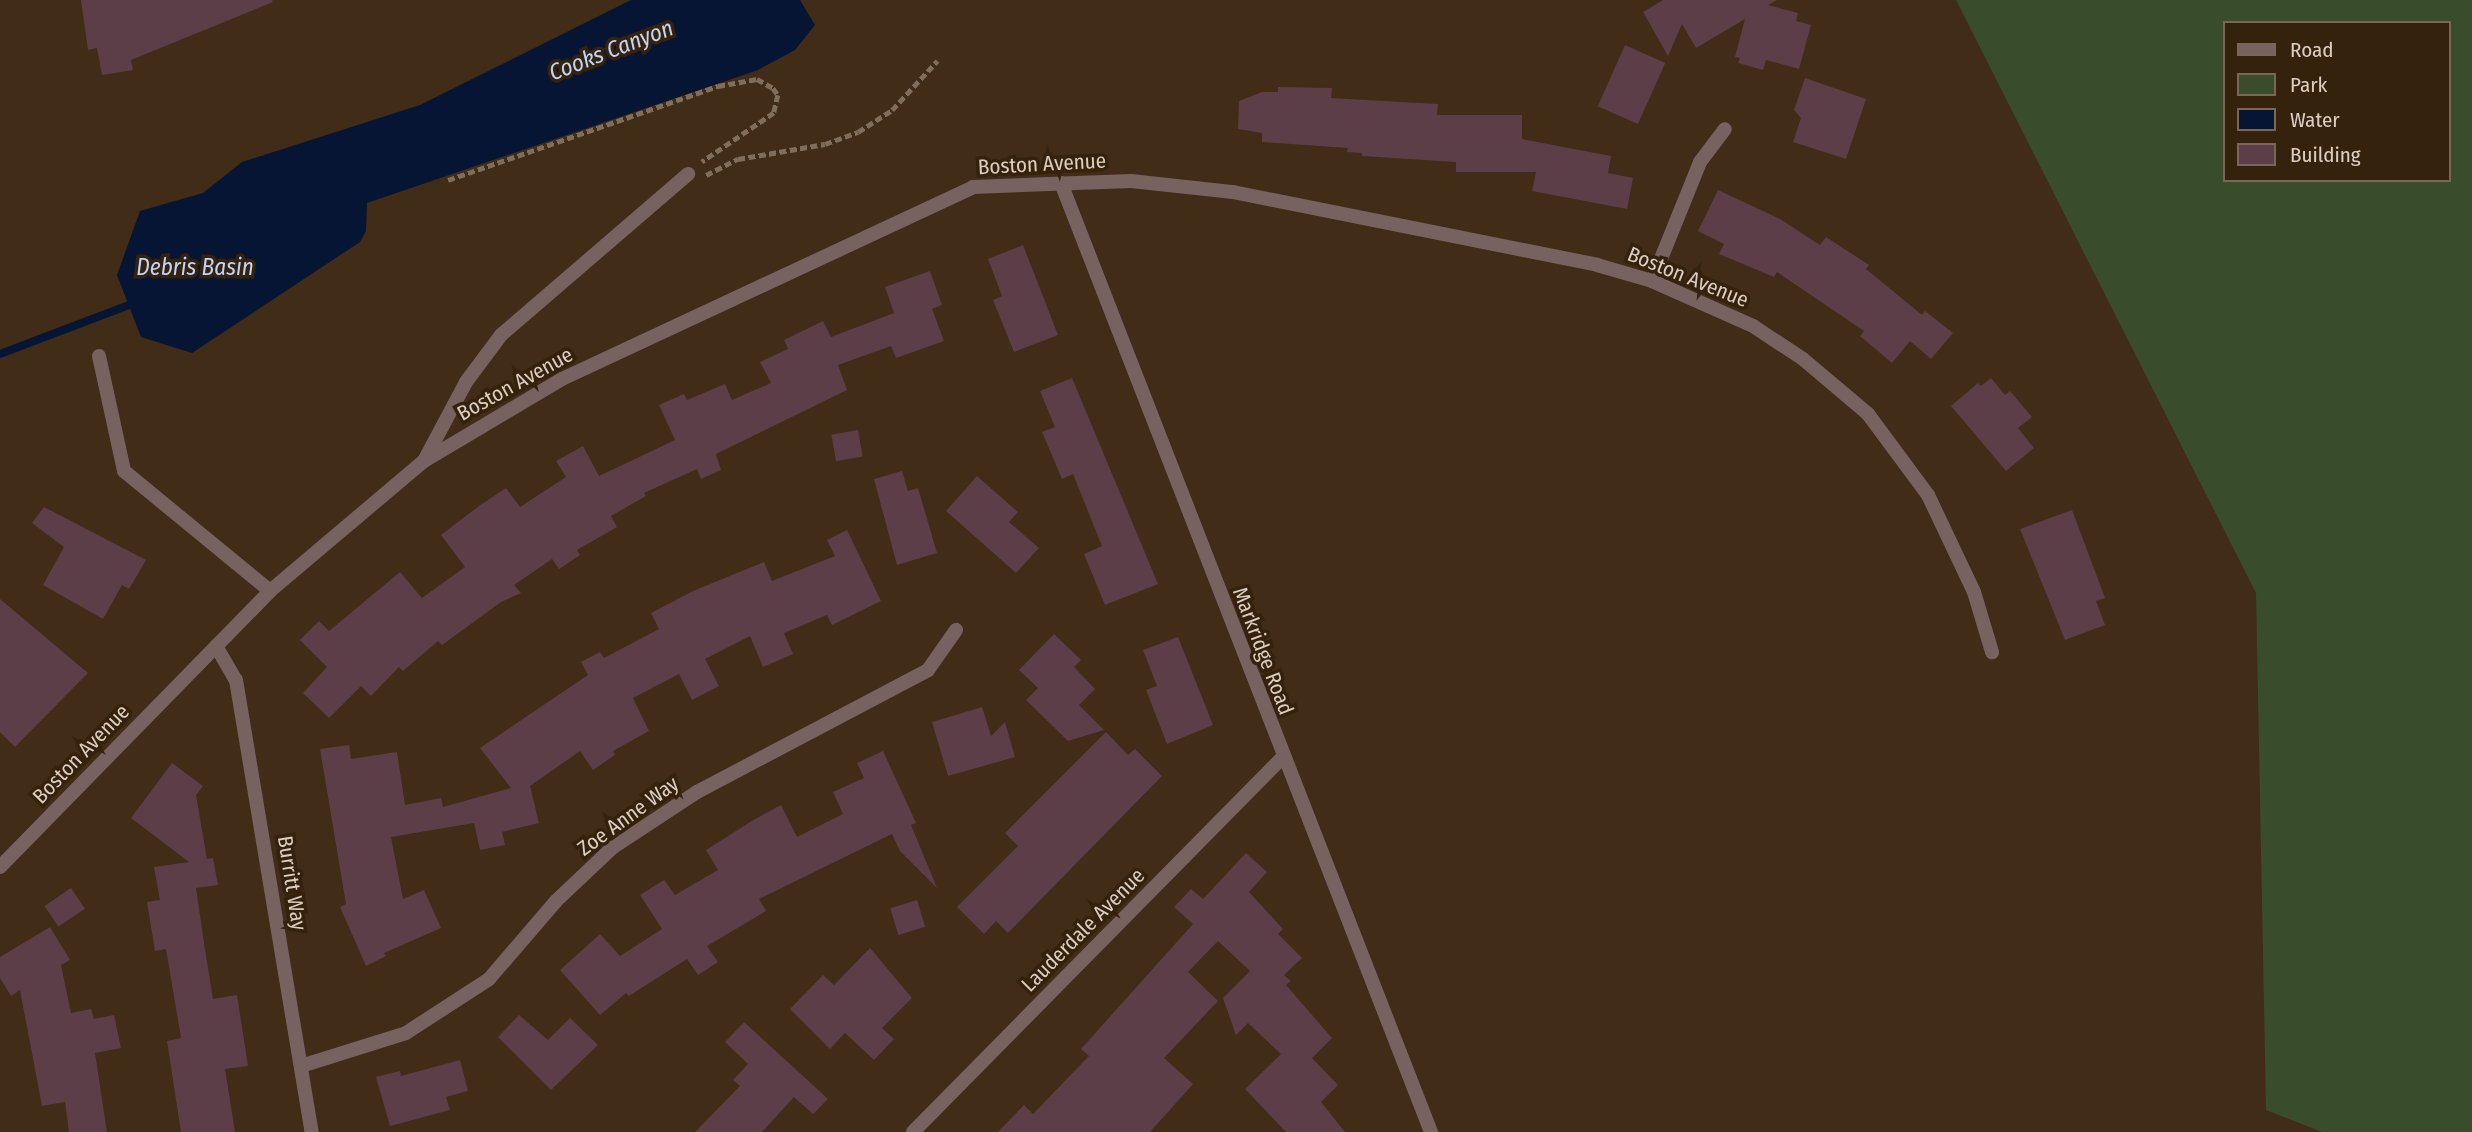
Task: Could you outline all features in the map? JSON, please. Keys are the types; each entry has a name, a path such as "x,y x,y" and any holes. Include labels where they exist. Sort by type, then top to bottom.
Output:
{"street":[{"path":"1652,281 1700,162 1725,129"},
{"path":"424,461 466,382 501,335 688,174"},
{"name":"Boston Avenue","path":"0,867 270,591 424,461 562,379 973,187 1131,181 1233,192 1597,265 1652,281 1753,326 1803,359 1868,414 1928,495 1974,593 1993,652"},
{"name":"Markridge Road","path":"1061,183 1282,758 1431,1132"},
{"path":"99,356 124,471 270,591"},
{"name":"Zoe Anne Way","path":"301,1066 406,1033 481,985 514,954 563,894 612,848 697,792 928,670 956,631"},
{"name":"Burritt Way","path":"216,646 236,680 312,1132"},
{"name":"Lauderdale Avenue","path":"913,1132 1282,758"}],"path":[{"path":"688,174 704,176 738,159 825,144 858,132 892,110 937,61"},
{"path":"448,180 718,86 757,79 773,88 778,95 774,113 688,174"}],"green space":[{"path":"1956,0 2472,0 2472,1132 2322,1132 2266,1110 2256,593"}],"water":[{"name":"Debris Basin","path":"631,0 800,0 815,25 795,50 758,70 367,203 366,231 360,242 192,353 141,337 117,275 140,211 203,193 242,162 420,105"}],"building":[{"path":"81,0 273,2 131,60 133,70 102,75 97,48 88,50"},
{"path":"1663,0 1777,0 1768,5 1798,13 1796,21 1811,25 1799,69 1766,60 1763,70 1738,63 1740,58 1735,57 1745,19 1696,48 1682,24 1668,56 1643,12"},
{"path":"1625,45 1665,63 1638,124 1598,106"},
{"path":"1805,78 1866,99 1846,159 1793,142 1801,118 1794,110"},
{"path":"1278,87 1332,88 1331,98 1438,104 1437,115 1522,115 1522,139 1611,156 1608,173 1633,178 1627,209 1532,191 1536,172 1456,172 1456,162 1362,156 1362,153 1347,152 1348,148 1262,142 1262,133 1238,129 1239,101 1262,92 1278,92"},
{"path":"1718,190 1780,219 1820,245 1826,237 1869,265 1866,269 1922,315 1925,311 1953,333 1931,359 1910,341 1892,363 1860,336 1864,331 1777,272 1774,277 1719,254 1724,244 1698,231"},
{"path":"1023,245 1058,335 1014,352 993,300 1002,296 988,259"},
{"path":"930,271 942,305 932,309 944,341 896,358 891,346 838,365 847,390 716,454 721,470 701,479 697,469 644,493 646,496 611,516 617,527 577,550 580,555 559,569 552,559 514,585 521,593 501,602 442,645 438,641 403,671 399,667 371,696 361,686 329,718 303,693 327,667 300,640 319,621 329,631 400,572 422,598 465,567 441,535 479,506 506,488 520,507 566,477 556,461 583,446 599,476 675,440 659,405 684,394 687,400 725,384 732,400 771,383 760,362 788,349 784,340 823,321 831,337 894,313 885,287"},
{"path":"1072,378 1158,584 1105,605 1084,554 1102,546 1073,474 1062,479 1042,432 1055,427 1040,391"},
{"path":"1991,378 2005,395 2010,391 2032,417 2018,428 2034,448 2006,471 1951,406 1978,383 1981,386"},
{"path":"858,430 863,457 836,461 831,435"},
{"path":"902,471 908,491 918,488 937,553 897,565 874,479"},
{"path":"977,476 1018,512 1009,522 1039,548 1016,573 946,511"},
{"path":"44,507 146,560 129,589 122,585 103,619 43,585 64,547 32,523"},
{"path":"2072,510 2105,598 2096,601 2105,625 2065,640 2020,529"},
{"path":"847,530 881,601 832,625 827,615 784,633 793,654 763,667 750,636 705,659 719,686 692,700 679,674 633,698 649,731 613,751 615,755 593,770 580,751 530,786 539,823 502,832 505,845 480,850 474,823 391,837 403,899 424,890 441,928 384,953 386,956 366,966 340,907 346,904 320,749 349,745 351,759 397,752 405,805 441,798 443,807 511,788 480,748 588,675 581,662 600,652 604,658 659,629 651,613 693,591 764,562 772,581 835,556 827,540"},
{"path":"0,599 88,673 15,747 0,732"},
{"path":"1054,634 1081,660 1074,667 1095,689 1079,705 1104,730 1068,741 1026,700 1038,688 1019,670"},
{"path":"1178,637 1213,725 1167,744 1146,690 1157,686 1143,650"},
{"path":"982,707 991,736 1005,722 1015,757 948,776 932,722"},
{"path":"1106,732 1128,755 1135,749 1162,776 1008,933 996,921 984,934 957,907 1018,846 1005,833"},
{"path":"883,751 916,823 911,825 937,888 900,851 892,834 759,899 766,911 707,946 718,962 698,975 687,959 629,996 626,993 600,1015 560,970 600,934 620,956 662,929 640,895 664,880 675,895 718,870 706,850 755,819 781,805 797,837 843,814 833,792 864,778 857,763"},
{"path":"172,763 203,786 196,795 207,859 213,858 218,885 196,888 213,999 237,995 248,1066 225,1069 235,1132 181,1132 167,1041 181,1038 166,949 155,951 147,902 160,900 154,867 189,862 131,818"},
{"path":"1246,853 1267,872 1249,892 1283,929 1278,934 1302,958 1284,975 1291,981 1286,985 1332,1038 1312,1058 1338,1085 1321,1102 1345,1132 1286,1132 1245,1089 1281,1054 1248,1023 1236,1035 1223,998 1250,971 1218,941 1188,972 1218,1001 1164,1058 1193,1084 1150,1132 998,1132 1024,1105 1033,1114 1089,1056 1081,1049 1193,924 1174,907 1191,889 1203,899"},
{"path":"71,888 85,909 58,927 44,906"},
{"path":"917,900 925,927 898,935 890,908"},
{"path":"50,927 70,960 61,965 71,1013 91,1009 94,1019 114,1015 121,1048 95,1053 107,1132 69,1132 65,1102 42,1106 20,990 11,996 0,978 0,957"},
{"path":"870,948 912,998 882,1028 894,1039 874,1060 845,1033 830,1049 790,1009 823,975 834,985"},
{"path":"519,1015 548,1040 570,1018 598,1045 551,1090 498,1037"},
{"path":"744,1022 828,1099 813,1114 794,1097 762,1132 695,1132 740,1086 733,1080 748,1064 725,1042"},
{"path":"460,1060 468,1091 446,1097 450,1110 390,1126 376,1077 400,1071 401,1076"}],"waterway":[{"path":"0,354 129,305"}],"water label":[{"name":"Cooks Canyon","path":"611,50"}]}
